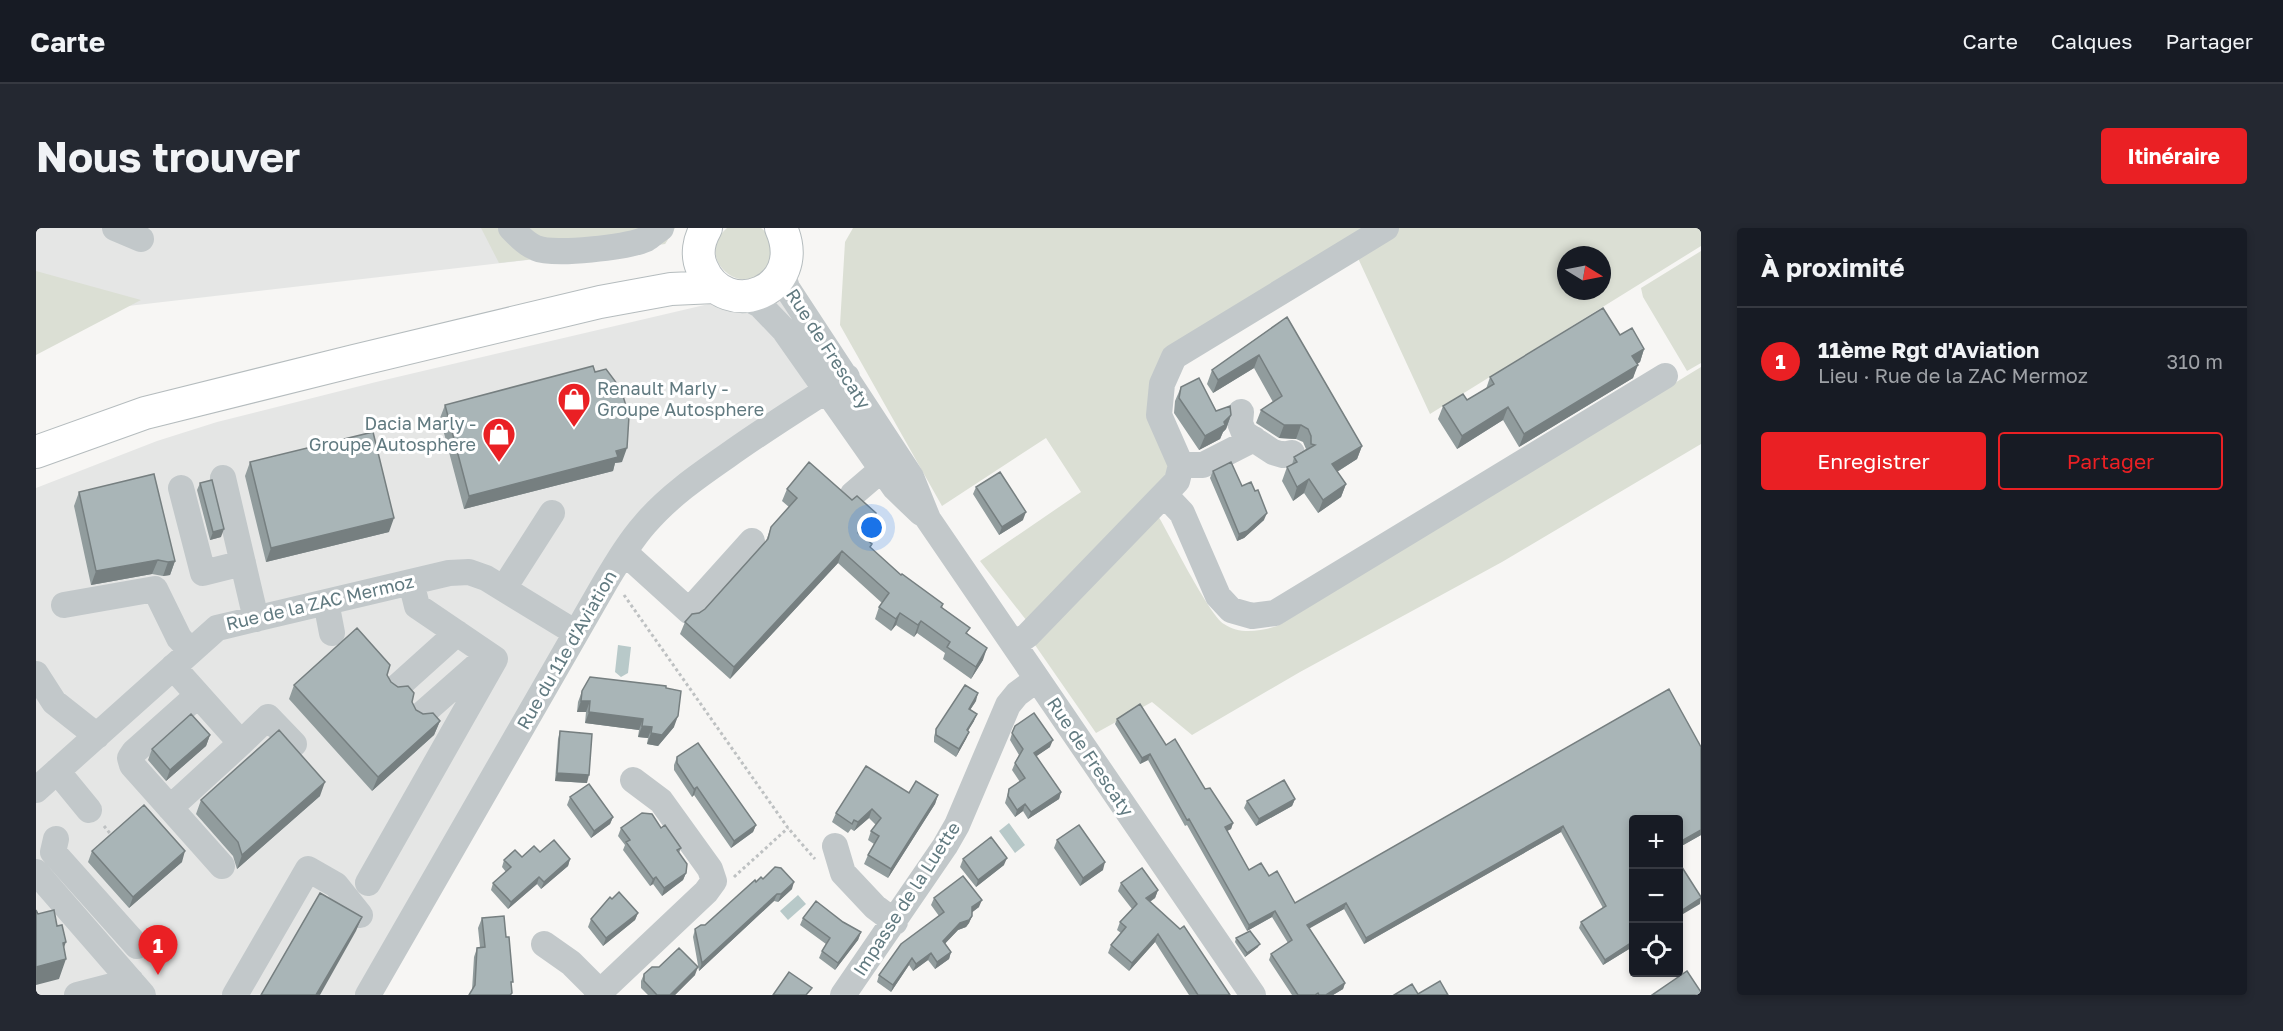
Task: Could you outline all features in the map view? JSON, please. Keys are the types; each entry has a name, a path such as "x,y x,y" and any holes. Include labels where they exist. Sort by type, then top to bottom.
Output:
{"main road":[{"path":"702,238 703,269 729,292"},
{"path":"600,302 674,270 702,238"},
{"path":"36,452 145,413 600,302 671,289 756,295 776,282 788,245"}],"street":[{"path":"115,228 141,239"},
{"path":"511,228 523,240 536,248 551,252 624,245 647,238 661,228"},
{"path":"1014,645 1028,635 1177,481 1181,465 1159,415 1162,384 1174,357 1386,228"},
{"name":"Rue de Frescaty","path":"788,245 787,288 837,383 890,462 895,488 928,519 1252,995"},
{"name":"Rue de Frescaty","path":"729,292 760,305 837,383"},
{"path":"1165,495 1182,513 1218,596 1224,603 1231,610 1252,616 1275,613 1665,376"},
{"name":"Rue du 11e d'Aviation","path":"368,995 606,581 645,523 671,497 774,423 837,383"},
{"path":"1241,412 1240,423 1244,433 1273,452 1283,455 1292,453"},
{"path":"1181,465 1203,465 1254,439"},
{"path":"853,494 890,462"},
{"path":"223,478 256,619"},
{"path":"181,488 203,573 243,563"},
{"path":"504,588 552,513"},
{"path":"624,552 689,611 752,541"},
{"name":"Rue de la ZAC Mermoz","path":"36,790 217,628 449,573 469,572 504,588 576,633"},
{"path":"368,883 495,659 417,606 411,582"},
{"path":"64,605 154,589 179,638 182,659 198,695 241,743"},
{"path":"326,602 332,633"},
{"path":"397,687 457,633"},
{"path":"422,714 489,656"},
{"path":"36,674 54,702 97,736"},
{"name":"Impasse de la Luette","path":"843,995 895,922 957,825 1008,705 1017,694 1037,679"},
{"path":"198,695 130,758 132,765 222,866"},
{"path":"170,808 268,717 294,744"},
{"path":"57,771 89,810"},
{"path":"544,944 571,963 598,993 706,892 714,880 710,869 661,801 633,780"},
{"path":"56,839 53,852 137,946"},
{"path":"826,854 875,907 895,922"},
{"path":"235,995 308,869 336,885 360,915"},
{"path":"36,872 137,988"},
{"path":"77,995 137,988"}],"path":[{"path":"606,581 620,589 788,828 826,854"},
{"path":"735,876 788,828"}],"shaded area":[{"path":"36,228 675,228 665,244 102,309 36,345"},
{"path":"481,228 675,228 665,244 499,263"},
{"path":"727,228 761,228 770,239 772,253 764,270 753,278 741,279 729,275 720,266 715,254 717,241"},
{"path":"853,228 1701,228 1701,246 1430,414 1357,256 1179,361 1164,414 1184,460 1030,625 980,561 1081,492 1046,438 942,506 840,325 845,242"},
{"path":"1701,251 1701,363 1687,371 1643,297 1641,288"},
{"path":"36,271 141,300 36,355"},
{"path":"776,282 847,377 671,497 368,995 36,995 36,488 157,441 217,422 376,382 743,296"},
{"path":"1701,367 1701,444 1502,562 1300,672 1192,735 1152,702 1096,733 1035,645 1157,514 1199,591 1217,618 1230,627 1243,631 1277,626"},
{"path":"618,645 631,647 628,673 621,677 615,672"},
{"path":"1009,823 1025,845 1015,853 999,831"},
{"path":"798,895 806,904 788,920 780,911"}],"building":[{"path":"1603,308 1620,335 1632,328 1644,349 1632,356 1638,365 1524,434 1508,407 1462,436 1443,406 1463,394 1467,400 1494,384 1490,377"},
{"path":"1287,317 1362,446 1332,464 1346,484 1323,500 1309,479 1297,487 1287,467 1297,462 1294,457 1315,445 1311,444 1308,429 1301,425 1284,425 1261,410 1282,396 1259,355 1218,380 1212,370"},
{"path":"593,366 595,372 606,369 621,389 629,416 627,448 616,451 618,457 469,496 445,405"},
{"path":"1199,378 1216,411 1230,406 1231,415 1224,422 1225,425 1205,436 1179,398 1181,387"},
{"path":"373,432 394,518 271,548 250,462"},
{"path":"809,462 852,500 857,496 876,513 858,533 872,544 870,547 901,575 943,604 941,607 970,628 966,633 987,648 976,667 947,647 950,642 921,621 918,625 900,613 896,619 879,607 889,593 842,551 734,667 685,622 692,614 705,609 768,539 771,527 797,498 787,489"},
{"path":"1231,462 1242,486 1251,482 1255,491 1258,490 1267,513 1247,531 1239,534 1213,471"},
{"path":"1000,472 1026,512 1002,527 976,487"},
{"path":"154,474 175,561 158,560 96,571 79,492"},
{"path":"212,480 224,529 213,532 200,483"},
{"path":"357,628 390,665 387,675 391,682 398,687 408,686 414,693 412,702 416,710 423,714 433,713 440,721 378,777 294,685"},
{"path":"590,677 666,686 666,688 681,691 678,716 662,735 651,733 652,727 642,726 643,719 589,712 590,701 581,701 582,691"},
{"path":"965,685 978,693 969,709 977,714 959,749 936,735 936,729"},
{"path":"1669,689 1701,747 1701,830 1683,840 1683,815 1629,815 1629,944 1605,960 1581,922 1606,906 1563,826 1366,938 1346,903 1307,925 1345,983 1326,995 1318,993 1298,995 1271,954 1292,940 1275,911 1249,925 1150,754 1142,758 1117,719 1140,704 1166,745 1175,739 1205,789 1210,788 1233,823 1225,827 1249,870 1261,863 1269,876 1277,871 1295,903"},
{"path":"1034,713 1053,740 1034,753 1061,792 1031,812 1025,804 1017,810 1008,796 1009,789 1025,778 1015,763 1023,749 1012,733 1015,726"},
{"path":"191,714 210,735 170,770 152,749"},
{"path":"279,730 325,782 242,855 238,842 201,800"},
{"path":"560,731 592,734 589,775 557,773"},
{"path":"698,743 756,825 734,841 697,787 694,789 677,763 677,757"},
{"path":"866,766 909,793 916,781 938,795 891,869 868,855 879,836 871,831 881,818 872,809 858,822 854,820 852,824 836,813"},
{"path":"1284,780 1295,799 1259,819 1247,801"},
{"path":"589,784 613,817 594,831 570,797"},
{"path":"144,805 185,851 133,897 92,851"},
{"path":"642,813 652,814 661,828 665,825 681,848 677,850 687,864 686,873 664,888 656,877 653,879 626,842 630,840 621,828"},
{"path":"1079,825 1105,862 1083,878 1057,840"},
{"path":"991,837 1007,858 978,880 963,859"},
{"path":"554,840 570,859 544,882 539,877 511,902 493,883 511,867 504,860 515,850 522,857 534,846 540,852"},
{"path":"775,867 781,868 794,882 781,894 777,894 702,963 695,929 705,925 755,880 756,882 761,877 763,879"},
{"path":"1142,868 1158,890 1146,898 1180,929 1184,926 1230,995 1198,995 1158,934 1132,963 1111,945 1126,927 1120,922 1137,904 1121,883"},
{"path":"1683,869 1701,897 1683,910"},
{"path":"963,876 982,900 972,907 972,916 969,920 960,923 943,941 951,952 937,962 931,953 916,964 912,958 893,985 879,975 901,944 944,912 934,898"},
{"path":"619,892 638,913 606,938 591,919 610,897 612,899"},
{"path":"320,893 362,917 316,995 261,995"},
{"path":"816,901 843,922 861,932 838,963 822,951 830,938 803,918"},
{"path":"36,910 38,914 54,910 57,926 62,925 66,942 63,943 66,959 36,967"},
{"path":"504,916 506,937 509,937 512,993 510,995 469,995 475,985 477,948 485,947 482,918"},
{"path":"1250,931 1260,944 1247,953 1236,938"},
{"path":"679,948 698,967 670,995 657,995 644,981 644,974 652,967 659,967"},
{"path":"1687,971 1701,995 1652,995 1678,977 1683,977 1683,974"},
{"path":"789,972 812,988 806,995 773,995"},
{"path":"1440,981 1448,995 1394,995 1412,984 1418,994"}],"place":[{"name":"Renault Marly - Groupe Autosphere","path":"574,428"},
{"name":"Dacia Marly - Groupe Autosphere","path":"499,463"},
{"name":"11ème Rgt d'Aviation","path":"158,975"}]}
